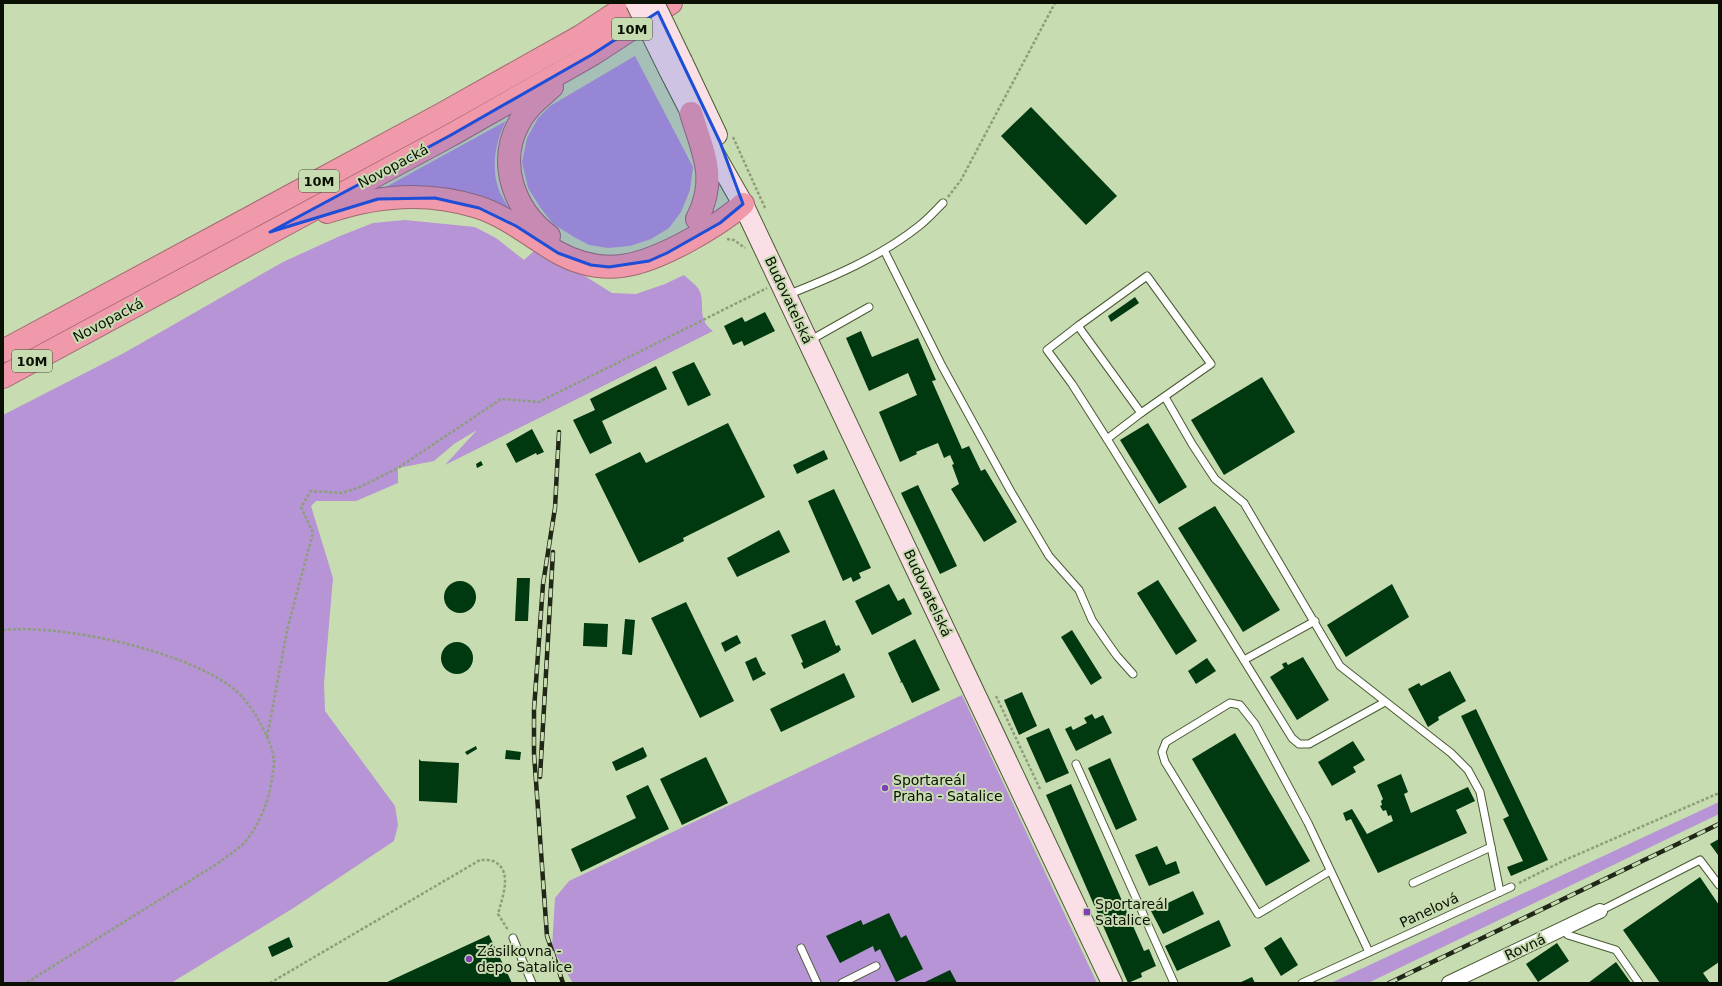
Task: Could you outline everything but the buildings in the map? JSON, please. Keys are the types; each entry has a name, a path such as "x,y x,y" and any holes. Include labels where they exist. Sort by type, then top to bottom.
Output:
{"highway":[{"name":"Novopacká","path":"3,351 442,114 581,36 630,3"},
{"name":"Novopacká","path":"3,377 451,135 592,54 671,3"},
{"path":"592,54 527,110 519,122 513,136 509,161 512,184 522,206 535,224 555,241 579,252 607,258 626,257 656,248 681,233 697,219 718,208 744,204"},
{"path":"691,113 708,173 707,196 697,219"},
{"path":"270,232 336,210 372,200 404,196 435,198 479,208 516,226 558,253 591,265 609,267 630,265 667,253 720,223 744,204"}],"street":[{"name":"Budovatelská","path":"636,3 676,65 720,142 779,293 808,341 1112,983"},
{"name":"Budovatelská","path":"654,3 691,113 744,204"},
{"name":"Rovná","path":"1449,983 1600,911"}],"lane":[{"path":"779,293 826,280 884,250 920,226 944,203"},
{"path":"884,250 942,366 1010,490 1049,556 1078,590 1092,620 1106,642 1133,674"},
{"path":"1107,439 1210,364 1148,276 1047,350 1072,384 1107,439 1292,738 1299,744 1309,744 1385,702"},
{"path":"808,341 869,307"},
{"path":"1078,326 1142,413"},
{"path":"1165,397 1192,444 1215,479 1244,503 1315,621 1340,666 1451,753 1468,770 1480,792 1500,892"},
{"path":"1244,660 1315,621"},
{"path":"1330,871 1258,914 1165,762 1162,752 1166,742 1230,703 1240,705 1255,724 1308,823 1369,952"},
{"path":"1076,764 1174,983"},
{"path":"1413,883 1492,847"},
{"path":"1600,911 1700,860 1719,885"},
{"name":"Panelová","path":"1302,983 1511,886"},
{"path":"1563,929 1568,935 1616,950 1639,983"},
{"path":"513,938 532,983"},
{"path":"801,948 817,983"},
{"path":"842,983 876,966"}],"path":[{"path":"944,203 961,180 1055,3"},
{"path":"730,131 757,187 768,216"},
{"path":"722,238 734,240 747,250"},
{"path":"267,737 288,626 313,533 301,507 311,491 342,493 360,487 398,468 501,399 539,402 769,287 779,293"},
{"path":"3,630 21,628 87,634 160,654 201,670 234,689 254,711 267,737 274,761 270,791 258,825 242,845 220,862 26,983"},
{"path":"1511,886 1565,860 1719,793"},
{"path":"270,983 480,860 493,861 502,868 506,882 498,914 513,938"}],"highlighted area":[{"path":"658,12 720,142 743,204 720,223 667,253 649,261 609,267 591,265 558,253 516,226 479,208 435,198 378,199 270,232 451,135 593,54"}],"shaded area":[{"path":"635,56 693,167 690,190 681,212 669,228 651,239 630,246 608,248 589,245 553,224 528,188 522,162 527,138 538,118 550,106"},
{"path":"506,121 502,128 497,145 495,171 499,190 511,212 384,188"},
{"path":"405,220 475,227 496,238 524,260 534,251 572,268 612,293 636,294 665,284 684,275 698,288 702,299 704,321 713,331 445,465 477,430 454,444 434,461 398,468 398,483 356,501 316,501 311,506 333,578 324,683 325,711 395,806 398,825 394,841 295,907 171,983 3,983 3,415 124,353 283,262 373,223"},
{"name":"Sportareál Praha - Satalice","path":"962,695 1097,983 573,983 552,948 555,898 569,881"},
{"path":"1719,802 1719,814 1368,983 1331,983"}],"railway":[{"path":"559,432 555,508 543,584 534,710 534,753 547,936 563,983"},
{"path":"540,777 553,552"},
{"path":"1389,983 1719,824"}],"place":[{"name":"Sportareál Praha - Satalice","path":"885,788"},
{"name":"Sportareál Satalice","path":"1087,912"},
{"name":"Zásilkovna - depo Satalice","path":"469,959"}]}
